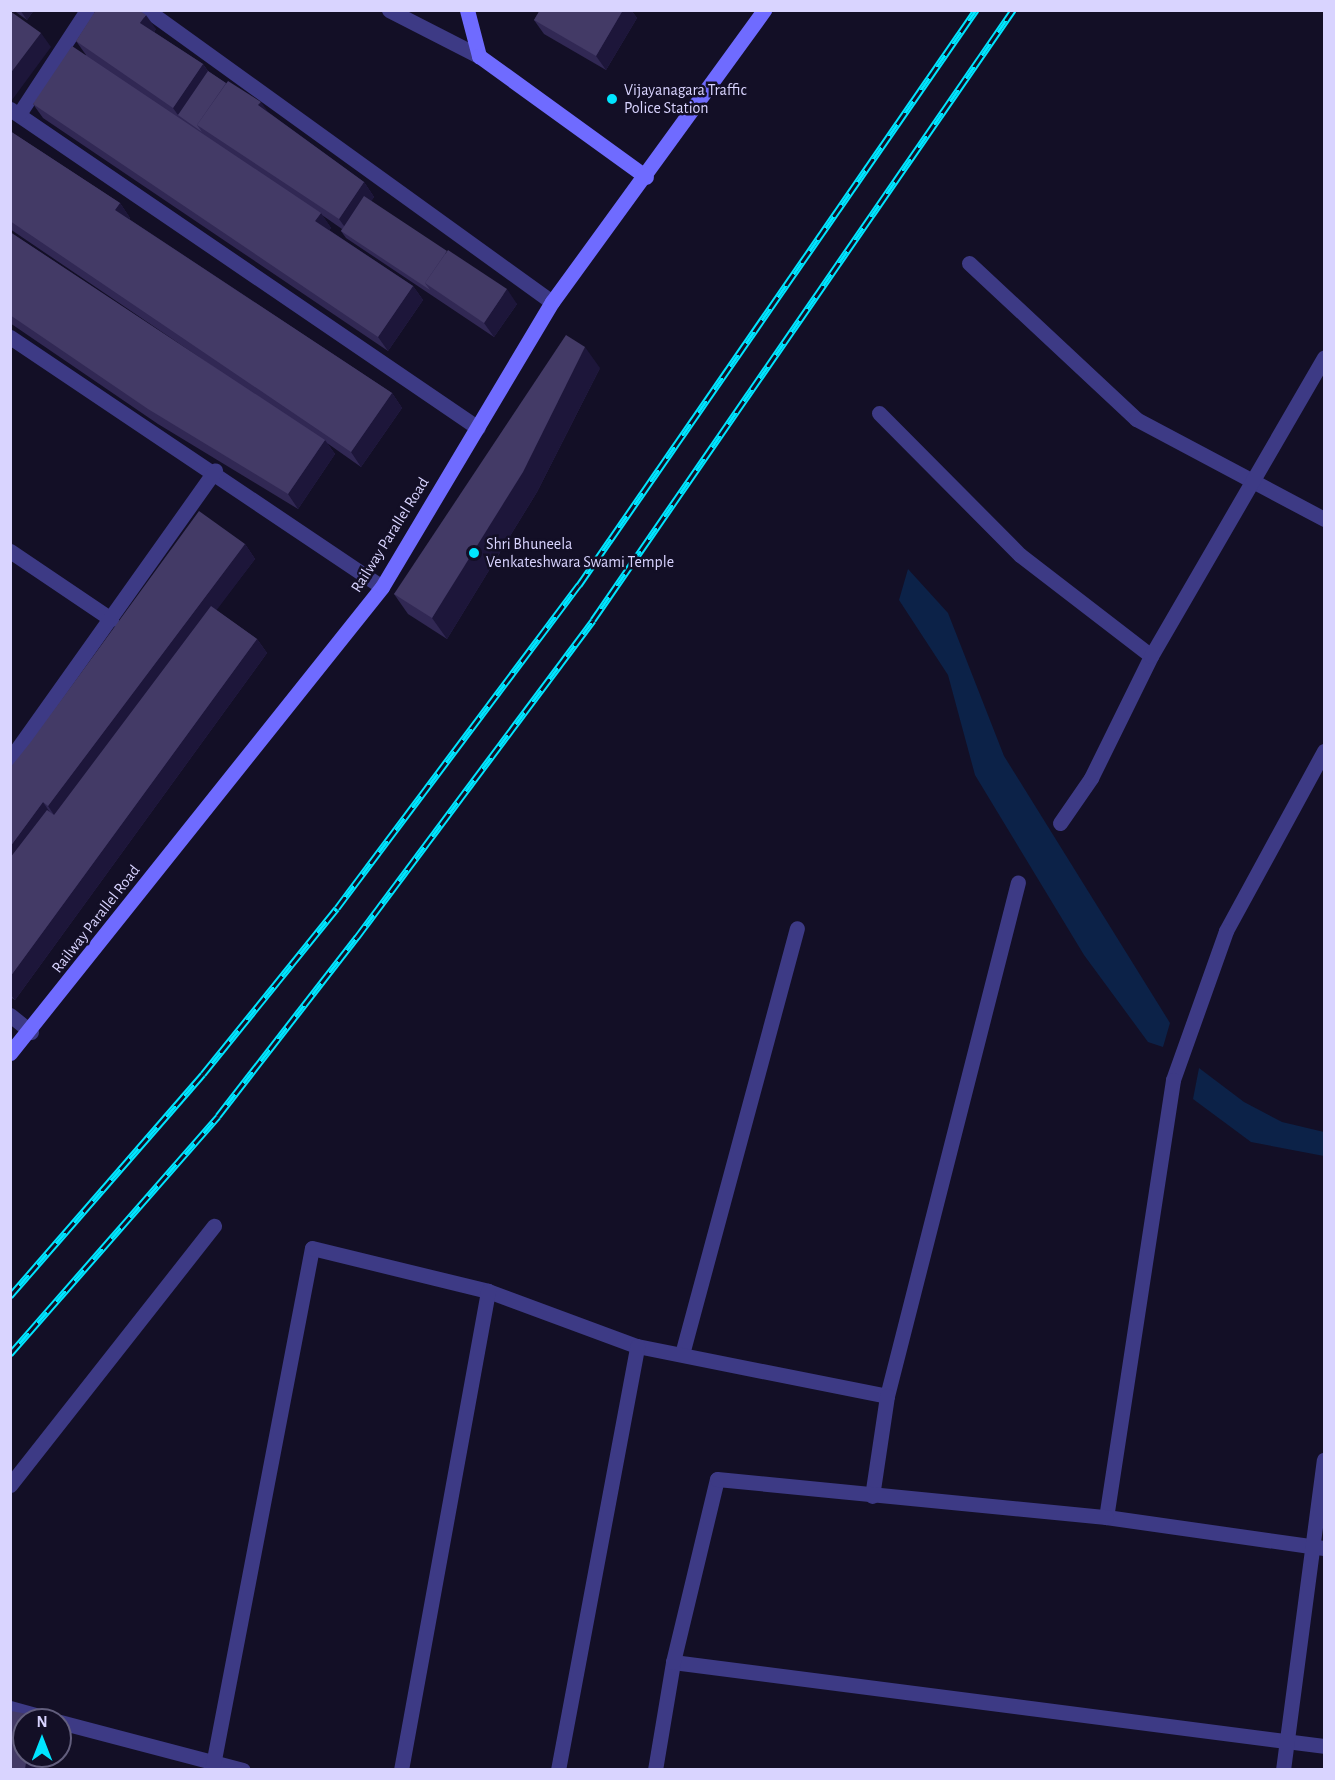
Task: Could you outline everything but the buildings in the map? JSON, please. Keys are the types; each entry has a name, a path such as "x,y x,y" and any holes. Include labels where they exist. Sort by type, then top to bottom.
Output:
{"street":[{"path":"87,10 15,112 478,428"},
{"path":"147,10 552,302"},
{"path":"389,10 479,56 646,177"},
{"path":"467,10 479,56"},
{"name":"Railway Parallel Road","path":"10,1053 30,1032 382,587 552,302 646,177 764,10"},
{"path":"969,263 1136,419 1251,477 1324,519"},
{"path":"10,337 215,471 382,587"},
{"path":"1060,823 1091,778 1151,656 1251,477 1324,357"},
{"path":"879,413 1020,555 1151,656"},
{"path":"10,759 215,471"},
{"path":"10,551 111,619"},
{"path":"1106,1517 1173,1080 1226,931 1324,751"},
{"path":"872,1496 887,1396 1018,882"},
{"path":"682,1354 797,928"},
{"path":"10,1015 30,1032"},
{"path":"10,1485 214,1226"},
{"path":"213,1767 312,1248 488,1291 637,1346 887,1396"},
{"path":"401,1770 488,1291"},
{"path":"558,1770 637,1346"},
{"path":"1283,1770 1318,1547 1324,1460"},
{"path":"655,1770 672,1662 717,1479 872,1496 1106,1517 1318,1547"},
{"path":"672,1662 1324,1746"},
{"path":"72,1726 213,1767 243,1770"}],"water":[{"path":"908,569 948,613 1004,756 1170,1023 1163,1047 1148,1042 1084,955 975,775 948,675 899,600"},
{"path":"1199,1068 1244,1102 1282,1122 1324,1132 1324,1156 1251,1142 1193,1099"}],"railway":[{"path":"10,1296 203,1074 337,908 579,585 976,10"},
{"path":"10,1354 218,1116 357,937 593,620 1013,10"}],"place":[{"name":"Vijayanagara Traffic Police Station","path":"612,99"},
{"name":"Shri Bhuneela Venkateshwara Swami Temple","path":"474,553"}]}
